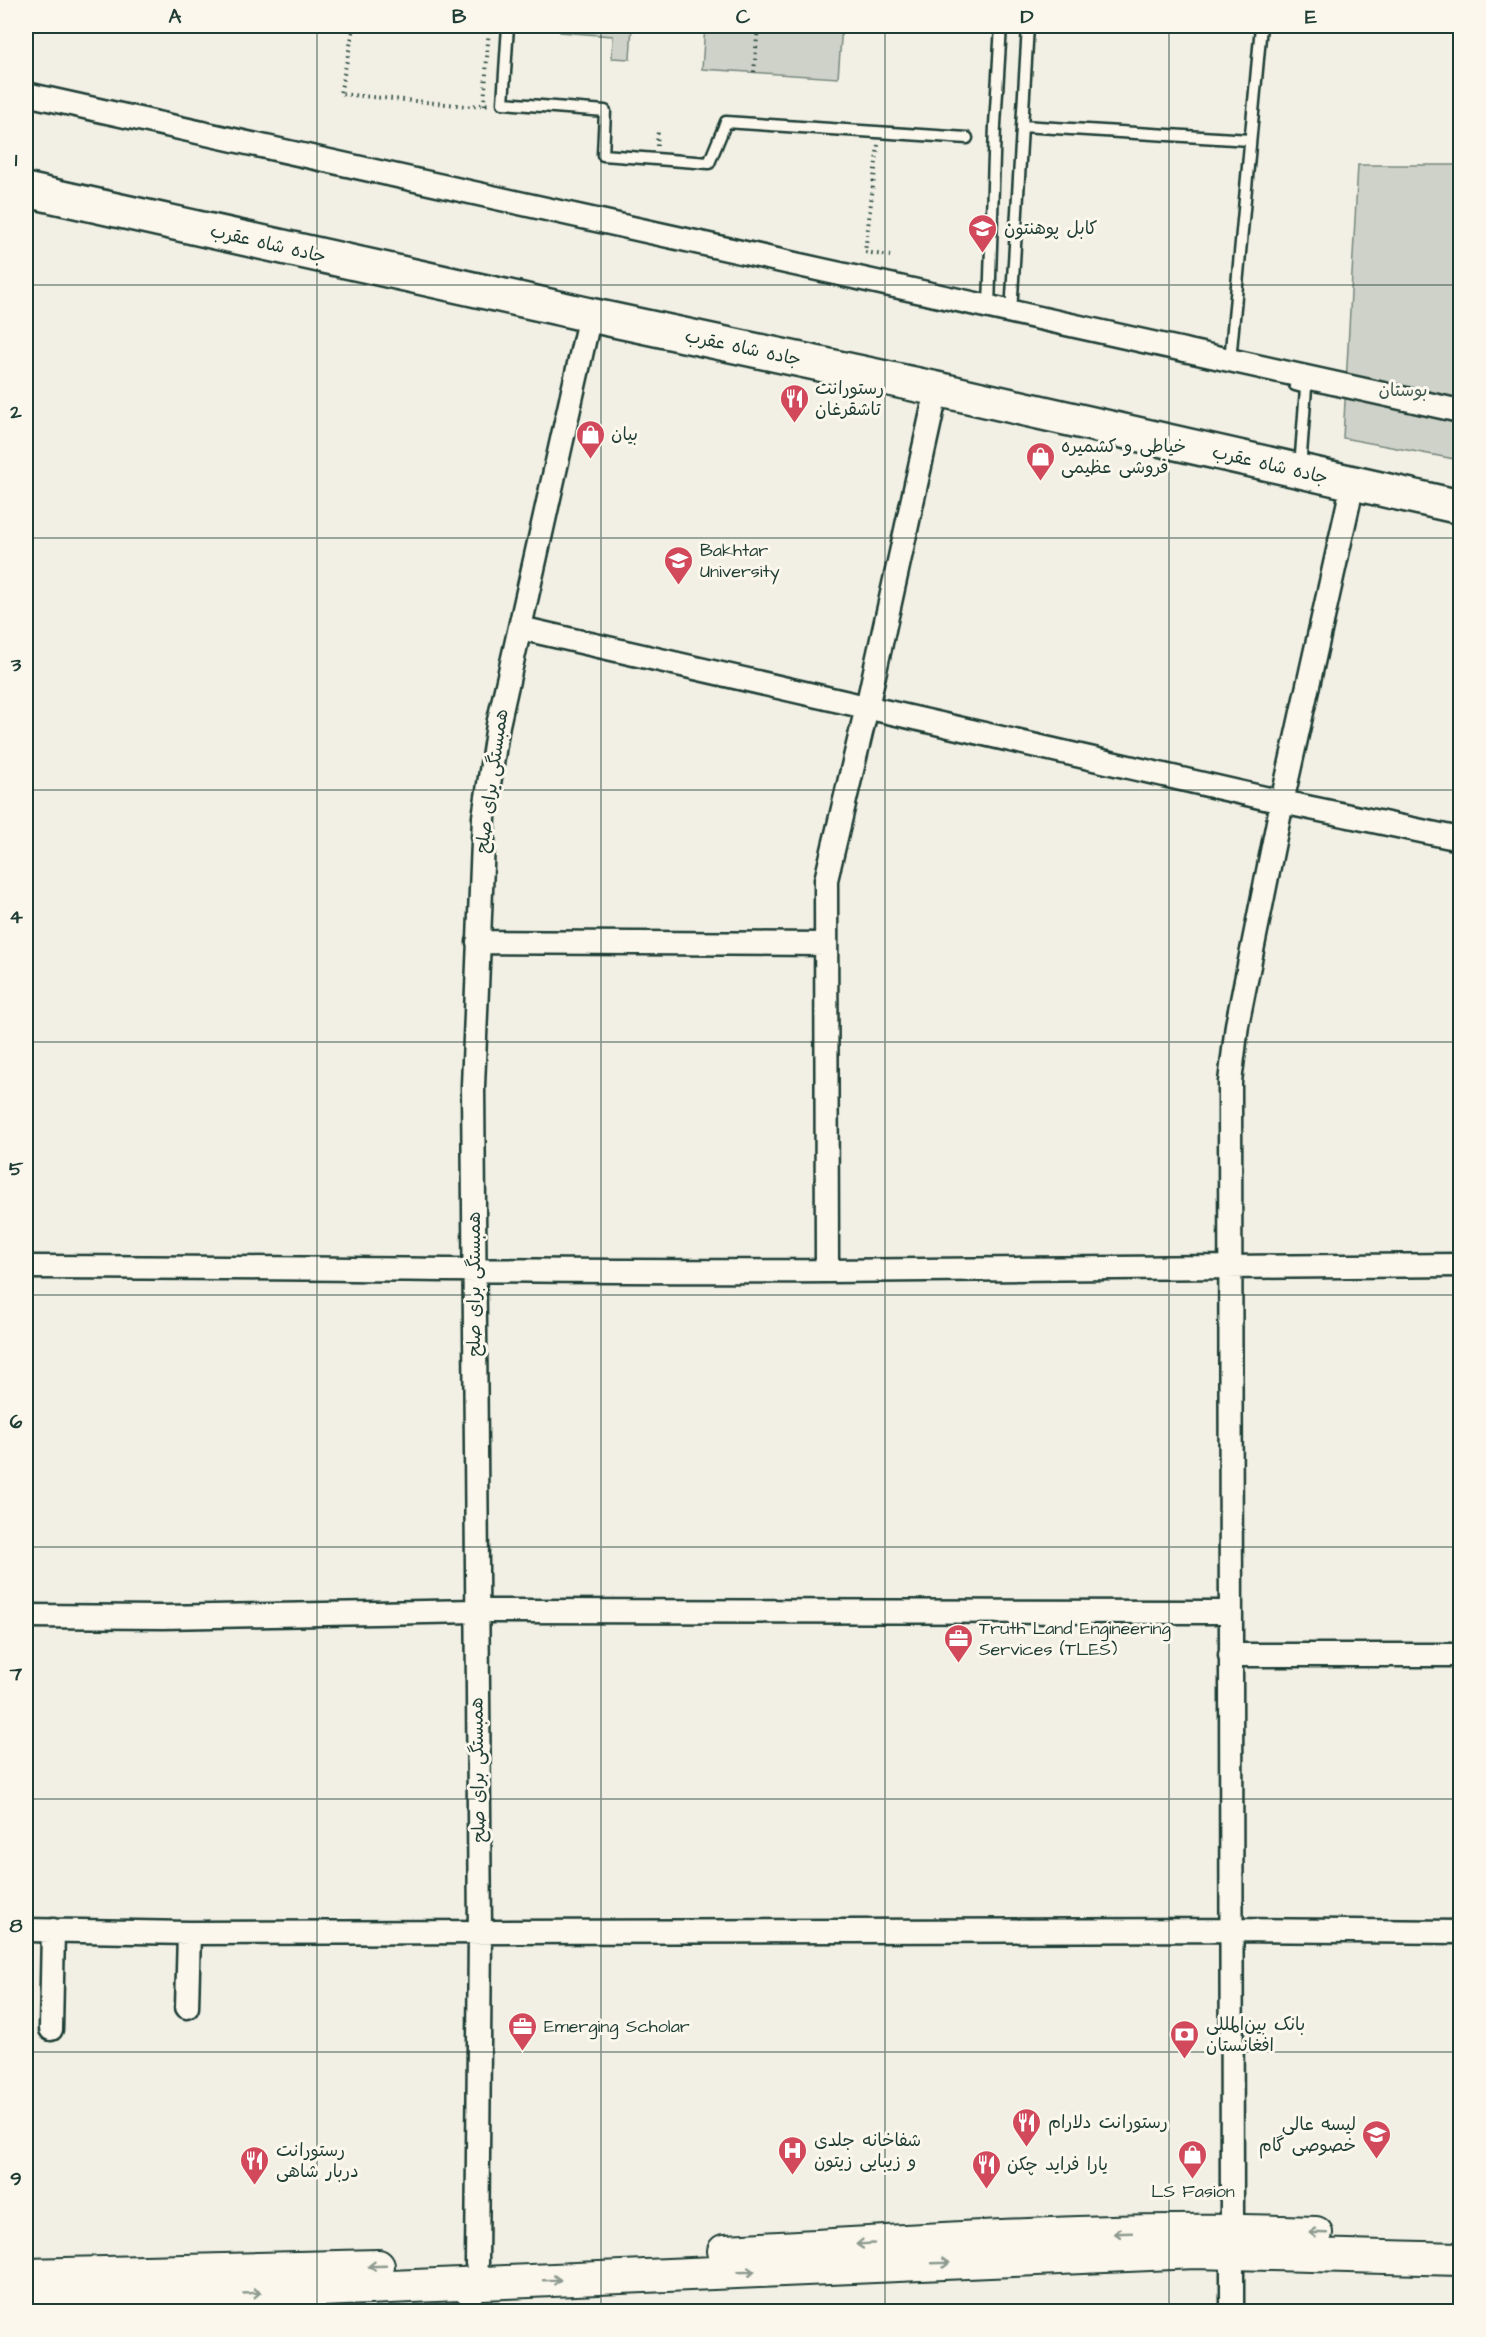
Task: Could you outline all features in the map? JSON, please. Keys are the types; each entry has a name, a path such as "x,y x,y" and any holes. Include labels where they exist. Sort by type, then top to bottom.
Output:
{"highway":[{"name":"جاده شاه عقرب","path":"26,190 937,389 1461,507"}],"main road":[{"path":"26,2275 303,2279 472,2286 999,2237 1232,2241 1461,2239"},
{"path":"1232,2241 1461,2259"},
{"path":"26,2302 303,2279"}],"street":[{"path":"26,94 1461,411"},
{"name":"همبستگی برای صلح","path":"472,2286 480,1933 473,1086 484,817 498,725 590,315"},
{"path":"827,1271 826,880 867,707 937,389"},
{"path":"1232,2312 1230,1082 1237,1025 1282,802 1353,483"},
{"path":"520,628 1282,802 1461,839"},
{"path":"478,942 826,944"},
{"path":"26,1267 827,1271 1229,1265 1461,1265"},
{"path":"26,1616 163,1617 476,1611 1230,1612"},
{"path":"1230,1655 1461,1655"},
{"path":"26,1930 189,1933 1231,1930 1461,1932"},
{"path":"51,2029 53,1930"},
{"path":"188,2007 189,1933"}],"lane":[{"path":"508,26 503,103 605,111 603,156 709,164 726,122 967,138"},
{"path":"989,307 1001,26"},
{"path":"1028,26 1010,319 1306,388 1300,472"},
{"path":"1229,370 1261,26"},
{"path":"1022,126 1250,140"}],"path":[{"path":"354,26 340,94 468,106 503,103"},
{"path":"484,105 489,26"},
{"path":"754,72 758,26"},
{"path":"879,132 866,252 890,256"}],"green space":[{"path":"560,26 632,26 630,59 612,58 613,36 560,32"},
{"path":"705,26 842,26 838,78 702,69"},
{"name":"بوستان","path":"1358,165 1460,165 1460,460 1343,438"}],"place":[{"name":"کابل پوهنتون","path":"983,254"},
{"name":"رستورانت تاشقرغان","path":"794,424"},
{"name":"بیان","path":"590,460"},
{"name":"خیاطی و کشمیره فروشی عظیمی","path":"1040,482"},
{"name":"Bakhtar University","path":"679,586"},
{"name":"Truth Land Engineering Services (TLES)","path":"958,1664"},
{"name":"Emerging Scholar","path":"523,2052"},
{"name":"بانک بین‌المللی افغانستان","path":"1185,2060"},
{"name":"رستورانت دلارام","path":"1027,2148"},
{"name":"لیسه عالی خصوصی گام","path":"1377,2160"},
{"name":"شفاخانه جلدی و زیبایی زیتون","path":"793,2176"},
{"name":"LS Fasion","path":"1193,2180"},
{"name":"رستورانت دربار شاهی","path":"255,2186"},
{"name":"یارا فراید چکن","path":"986,2190"}]}
